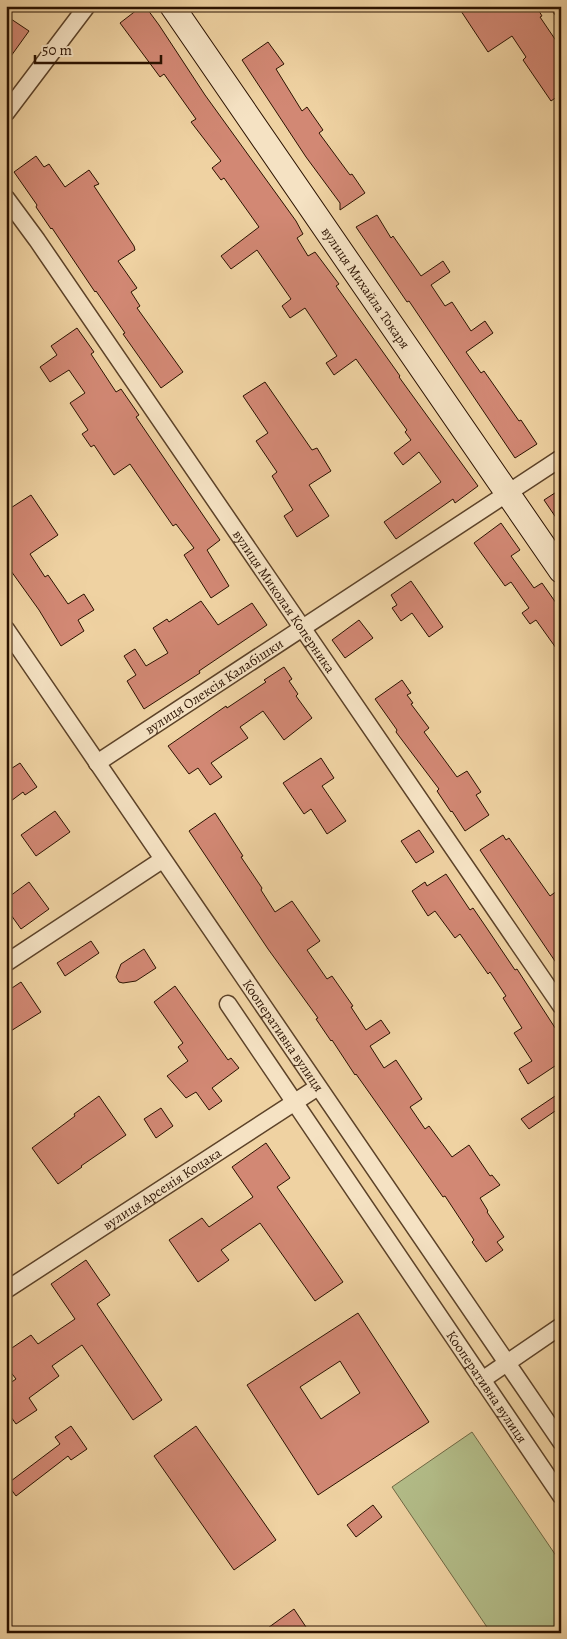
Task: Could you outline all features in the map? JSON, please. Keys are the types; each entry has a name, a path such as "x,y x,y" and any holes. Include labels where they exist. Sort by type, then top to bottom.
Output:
{"street":[{"path":"6,113 87,6"},
{"name":"вулиця Михайла Токаря","path":"172,6 561,571"},
{"name":"вулиця Миколая Коперника","path":"6,198 37,240 561,1006"},
{"name":"вулиця Олексія Калабішки","path":"97,763 561,458"},
{"name":"Кооперативна вулиця","path":"6,629 561,1442"},
{"path":"6,963 162,860"},
{"name":"Кооперативна вулиця","path":"228,1004 561,1496"},
{"name":"вулиця Арсенія Коцака","path":"6,1290 318,1087"},
{"path":"482,1380 561,1326"}],"green space":[{"path":"472,1432 561,1563 561,1633 491,1633 392,1487"}],"building":[{"path":"142,6 145,6 159,25 205,95 296,221 303,234 297,238 308,256 315,252 339,284 336,286 478,486 455,503 453,499 396,539 384,522 441,482 419,452 403,465 394,453 411,440 405,432 407,430 356,359 334,375 326,363 337,356 305,308 290,318 282,306 291,299 257,250 231,269 221,256 259,227 224,178 221,180 212,168 221,161 191,122 196,119 164,74 160,77 120,23"},
{"path":"468,6 536,6 542,16 540,17 561,48 561,94 551,101 523,60 526,57 512,36 488,52 461,11"},
{"path":"11,19 29,31 6,63 6,25"},
{"path":"268,42 284,64 276,69 302,111 307,107 323,130 319,133 365,193 340,210 340,203 306,157 242,60"},
{"path":"36,156 44,167 49,164 65,187 89,170 99,184 94,186 134,246 135,250 118,261 137,288 131,292 140,306 137,308 183,372 161,388 123,334 125,333 96,291 36,207 37,205 14,172"},
{"path":"377,215 391,238 393,236 421,276 443,261 450,272 431,285 445,306 452,302 471,331 485,321 493,333 466,352 481,373 484,371 537,444 515,458 409,301 407,302 356,227"},
{"path":"77,328 94,352 91,354 116,392 121,389 139,415 136,417 220,540 207,550 229,586 211,598 184,555 194,548 176,524 173,526 130,464 114,475 94,445 91,447 82,434 88,430 70,403 85,393 69,370 50,382 40,367 57,355 51,346"},
{"path":"265,382 312,450 317,448 331,471 309,485 329,516 297,537 284,516 293,510 272,476 277,472 256,441 268,433 243,396"},
{"path":"561,489 561,525 544,500"},
{"path":"31,495 58,535 30,554 45,577 48,575 68,604 84,594 94,610 78,620 84,631 61,646 39,610 6,564 6,511"},
{"path":"501,523 520,550 511,556 534,588 542,583 561,610 561,655 536,620 530,624 522,613 529,608 511,582 505,586 474,543"},
{"path":"411,581 443,627 429,637 412,613 401,621 392,608 397,605 391,595"},
{"path":"201,601 218,625 252,603 267,625 199,671 200,673 144,709 127,681 136,675 124,656 135,649 146,666 168,653 153,628 167,619 169,622"},
{"path":"359,620 373,638 345,658 332,640"},
{"path":"284,667 292,679 289,681 298,694 296,696 312,718 284,740 263,711 240,727 248,738 211,763 222,777 210,785 198,768 189,774 168,746 226,706 227,708 266,682 264,680"},
{"path":"402,680 411,693 407,695 413,703 411,704 429,728 424,732 457,777 467,771 481,792 476,795 489,815 465,831 437,791 439,789 396,732 397,730 375,699"},
{"path":"321,758 334,778 322,786 346,821 327,834 311,809 304,814 283,783"},
{"path":"20,763 37,787 25,795 23,792 11,801 6,794 6,772"},
{"path":"55,811 70,832 36,856 21,835"},
{"path":"215,813 243,856 241,857 262,888 261,890 275,912 292,901 320,941 307,950 327,979 332,976 353,1006 351,1007 366,1030 381,1020 390,1033 370,1046 384,1068 396,1060 422,1099 410,1107 425,1129 429,1126 452,1157 469,1145 490,1176 492,1175 500,1185 480,1198 504,1237 497,1242 503,1250 486,1262 445,1196 443,1197 331,1041 316,1019 318,1018 268,949 189,831"},
{"path":"419,830 434,852 416,863 401,841"},
{"path":"503,835 506,840 509,838 550,896 561,888 561,970 480,850"},
{"path":"446,874 470,910 473,908 515,970 517,969 561,1037 561,1062 528,1084 519,1069 532,1061 514,1033 522,1028 503,998 506,996 460,934 455,938 435,911 428,916 412,891 425,882 427,886"},
{"path":"29,882 49,909 21,929 6,908 6,899"},
{"path":"91,941 99,953 65,976 57,963"},
{"path":"144,949 156,968 136,981 119,982 116,977 121,964"},
{"path":"21,982 41,1012 6,1034 6,992"},
{"path":"175,986 228,1060 231,1058 239,1068 212,1088 222,1101 209,1110 196,1092 186,1098 167,1076 188,1061 178,1047 183,1043 154,1002"},
{"path":"561,1092 561,1107 529,1129 521,1119"},
{"path":"99,1096 126,1135 58,1184 32,1148"},
{"path":"161,1108 173,1126 156,1138 144,1119"},
{"path":"266,1143 290,1178 277,1187 343,1282 315,1301 260,1223 221,1250 229,1260 198,1282 169,1240 202,1218 209,1227 253,1197 232,1167"},
{"path":"86,1260 110,1295 97,1304 162,1400 133,1420 82,1345 52,1366 59,1376 29,1398 37,1410 16,1424 6,1410 6,1386 16,1379 6,1366 6,1352 31,1335 38,1344 75,1319 51,1284"},
{"path":"358,1313 429,1422 318,1495 247,1385","holes":["340,1361 360,1393 321,1419 300,1387"]},
{"path":"71,1426 87,1449 71,1460 68,1456 16,1496 7,1484 60,1444 55,1437"},
{"path":"196,1426 276,1540 234,1570 154,1456"},
{"path":"373,1505 382,1517 356,1537 347,1525"},
{"path":"294,1609 310,1633 261,1633"}]}
